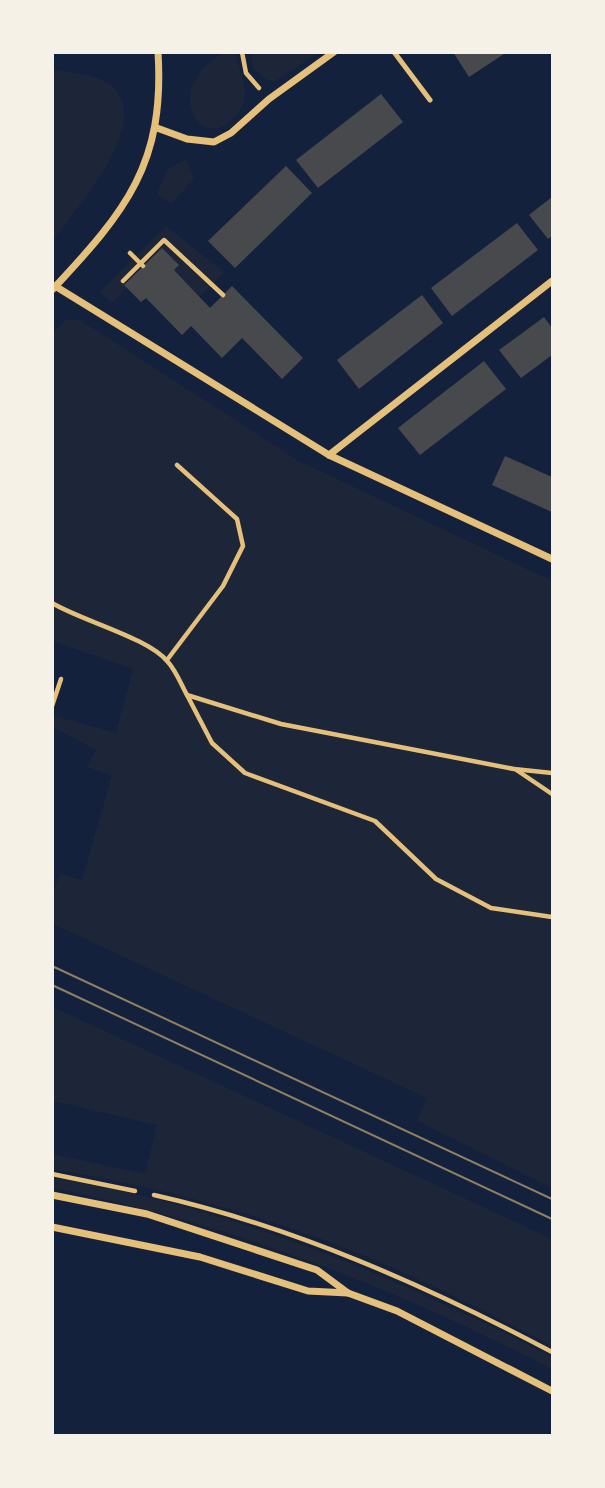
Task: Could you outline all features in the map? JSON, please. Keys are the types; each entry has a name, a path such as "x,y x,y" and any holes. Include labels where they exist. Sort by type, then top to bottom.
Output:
{"street":[{"path":"158,52 161,89 157,128 143,174 108,230 54,288 329,455 552,559"},
{"path":"157,128 187,139 214,142 231,134 269,99 334,52"},
{"path":"329,455 552,281"},
{"path":"52,1195 147,1214 245,1244 317,1270 348,1293 397,1311 552,1391"},
{"path":"52,1227 200,1257 308,1291 348,1293"}],"lane":[{"path":"394,52 430,100"}],"path":[{"path":"123,281 142,265 164,240 223,295"},
{"path":"130,253 142,265"},
{"path":"167,660 223,586 243,546 237,520 177,465"},
{"path":"52,603 68,613 128,637 167,660 212,743 245,773 375,821 436,879 491,908 552,917"},
{"path":"52,706 61,679"},
{"path":"187,695 281,724 514,769 552,773"},
{"path":"514,769 552,794"}],"shaded area":[{"path":"251,52 318,53 275,81 267,80 253,69"},
{"path":"224,53 236,53 245,98 236,115 223,126 211,128 200,124 193,113 190,99 193,84 204,67"},
{"path":"53,70 86,75 109,84 115,89 123,105 123,124 105,168 53,241"},
{"path":"186,159 194,179 171,204 157,194 168,169"},
{"path":"166,226 224,272 200,297 174,270 179,265 162,248 124,284 127,288 113,302 99,293"},
{"path":"66,320 80,320 299,461 552,581 552,1188 417,1121 427,1098 53,924 53,894 60,874 82,880 112,775 87,767 96,750 53,727 55,716 116,733 133,669 53,641 52,334"},
{"path":"53,1007 552,1239 552,1346 416,1278 293,1229 174,1194 53,1169 53,1154 145,1174 157,1125 53,1101"},
{"path":"52,1178 183,1206 309,1248 371,1272 492,1327 552,1357 552,1369 431,1311 309,1261 183,1220 53,1188"}],"building":[{"path":"453,52 507,52 469,77"},
{"path":"381,94 403,122 318,188 296,160"},
{"path":"286,166 312,193 235,268 208,241"},
{"path":"552,197 552,236 548,239 529,215"},
{"path":"517,223 538,250 452,316 431,288"},
{"path":"162,248 179,265 174,270 210,308 232,286 303,358 282,379 242,338 222,358 191,326 182,335 146,298 141,302 124,285"},
{"path":"422,295 443,323 359,389 337,360"},
{"path":"544,317 552,328 552,355 521,378 499,350"},
{"path":"484,361 506,389 420,455 398,428"},
{"path":"505,456 552,477 552,512 492,485"}],"tram line":[{"path":"52,966 552,1199"},
{"path":"52,985 552,1219"}]}
